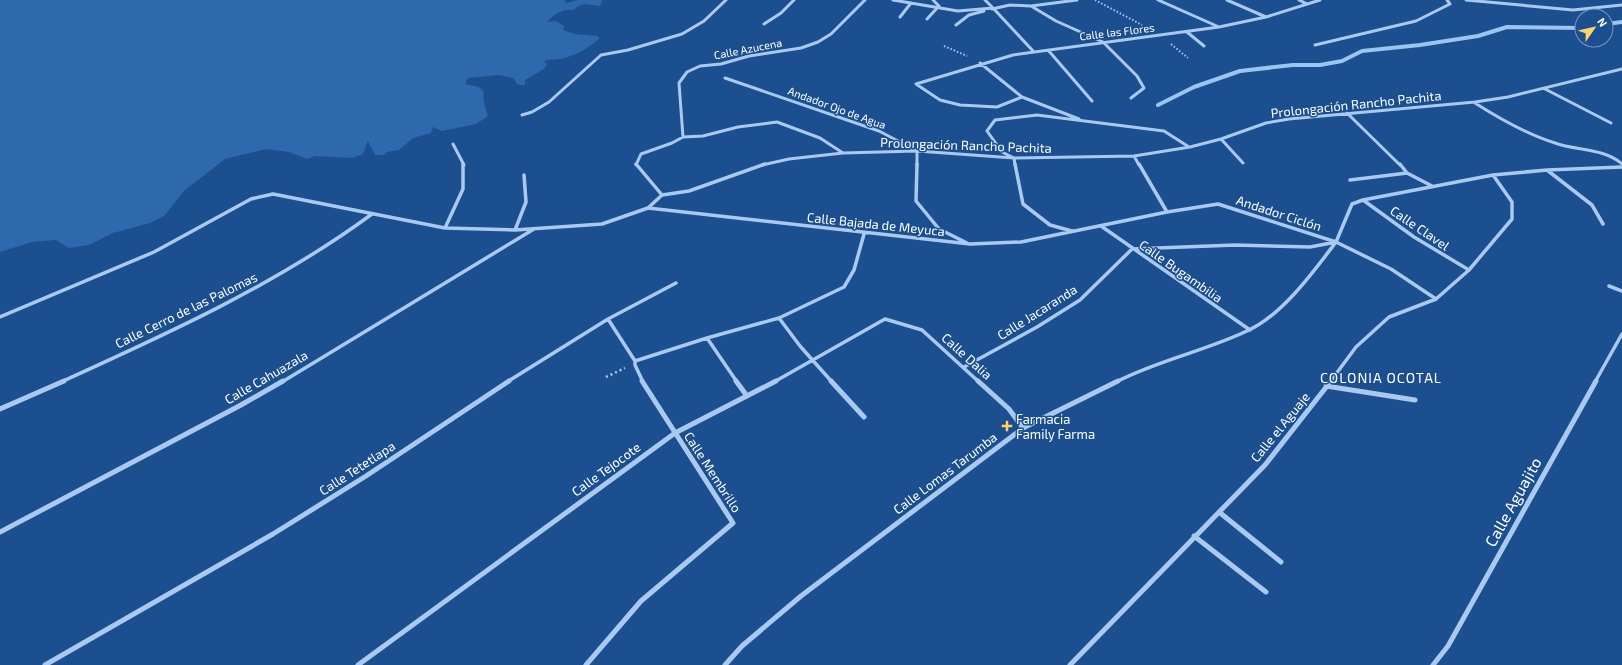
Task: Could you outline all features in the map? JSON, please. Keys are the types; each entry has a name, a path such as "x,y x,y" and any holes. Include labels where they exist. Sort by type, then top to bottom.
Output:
{"street":[{"path":"522,115 540,108 550,101 602,54 619,52 678,37 712,16 726,0"},
{"path":"764,24 781,13 794,0"},
{"name":"Calle Azucena","path":"683,137 679,84 687,72 700,66 721,64 750,56 801,48 818,42 837,28 865,0"},
{"path":"893,0 939,6 958,11 1010,5 1031,6 1077,0"},
{"path":"933,0 939,6"},
{"path":"985,0 1034,52"},
{"path":"1158,0 1219,27"},
{"path":"1227,0 1266,17"},
{"path":"1299,0 1307,4"},
{"name":"Calle las Flores","path":"1022,97 997,106 960,105 940,100 916,84 980,63 1034,52 1219,27 1266,17 1320,0"},
{"path":"1315,45 1416,21 1450,4 1447,0"},
{"path":"1466,0 1573,10 1622,6"},
{"path":"900,17 911,3"},
{"path":"927,19 939,6"},
{"path":"1031,6 1056,21 1103,42 1137,76 1144,88 1131,98"},
{"path":"956,25 968,15 993,8"},
{"path":"1187,32 1204,46"},
{"path":"1048,50 1092,101"},
{"path":"980,63 1022,97 1089,122"},
{"name":"Prolongación Rancho Pachita","path":"662,195 689,191 774,162 815,155 917,151 1014,158 1134,156 1190,147 1221,139 1266,123 1347,113 1475,102 1544,89 1622,69"},
{"name":"Andador Ojo de Agua","path":"725,78 879,130 917,151"},
{"path":"1544,89 1611,123"},
{"path":"1475,102 1504,121 1534,137 1567,147 1607,155 1622,165"},
{"path":"1347,113 1407,173 1432,186"},
{"path":"1074,231 1050,225 1023,204 1014,158 1002,152 987,131 995,120 1037,115 1164,130 1190,147"},
{"path":"0,317 154,252 251,199 272,194 445,228 516,230 602,224 648,208 662,195 636,165 641,154 672,143 683,137 703,136 738,127 777,122 820,138 843,153"},
{"path":"1221,139 1243,163"},
{"path":"445,228 464,189 464,166 453,144"},
{"path":"917,151 916,201 939,229 970,244"},
{"path":"1134,156 1167,212"},
{"path":"1132,249 1235,245 1310,247 1336,242 1352,204 1363,200 1493,175 1622,165"},
{"path":"1547,170 1592,205 1604,224"},
{"path":"1350,180 1407,173"},
{"path":"516,230 526,202 524,175"},
{"name":"Calle el Aguaje","path":"1070,665 1264,465 1296,427 1356,347 1389,317 1436,299 1469,270 1512,219 1512,202 1493,175"},
{"name":"Calle Clavel","path":"1363,200 1394,224 1445,257 1469,270"},
{"name":"Andador Ciclón","path":"1101,226 1167,212 1218,204 1336,242 1391,269 1436,299"},
{"name":"Calle Bajada de Meyuca","path":"648,208 864,234 970,244 1020,242 1101,226"},
{"name":"Calle Cerro de las Palomas","path":"0,409 215,310 306,260 346,234 372,214"},
{"name":"Calle Bugambilia","path":"1101,226 1250,330"},
{"name":"Calle Cahuazala","path":"0,532 248,401 344,346 536,228"},
{"path":"635,363 707,338 779,318 844,288 854,270 864,234"},
{"name":"Calle Lomas Tarumba","path":"725,665 742,646 801,596 1023,428 1121,379 1250,330 1265,321 1288,300 1336,242"},
{"name":"Calle Jacaranda","path":"964,367 1042,324 1081,299 1132,249"},
{"name":"Calle Tetetlapa","path":"46,665 273,534 366,476 487,394 608,319 676,283"},
{"path":"1609,286 1622,291"},
{"path":"779,318 813,360 864,417"},
{"name":"Calle Membrillo","path":"586,665 641,601 733,522 647,390 635,363 608,319"},
{"name":"Calle Dalia","path":"885,319 922,330 1009,409 1023,428"},
{"name":"Calle Tejocote","path":"358,665 675,433 747,396 885,319"},
{"name":"Calle Aguajito","path":"1433,665 1448,646 1622,334"},
{"path":"707,338 747,396"},
{"path":"1326,386 1415,400"},
{"path":"1218,512 1281,562"},
{"path":"1194,536 1266,592"}],"path":[{"path":"944,46 965,56"},
{"path":"606,377 635,363"}],"shaded area":[{"path":"0,0 564,0 567,3 577,0 602,0 600,6 586,4 580,5 574,10 565,10 559,13 547,22 556,21 564,26 563,30 575,34 597,36 600,38 576,54 560,59 544,61 547,64 544,69 525,80 525,85 518,85 513,78 499,75 468,78 465,84 479,87 484,92 485,107 488,116 476,124 442,131 433,127 431,133 413,138 399,150 387,152 384,155 375,155 368,141 363,154 352,158 315,156 307,159 289,152 266,149 225,159 185,190 164,216 150,223 113,233 89,245 69,248 56,240 32,242 0,252"}],"waterway":[{"path":"1614,23 1622,22"},
{"path":"1158,105 1194,87 1240,71 1293,65 1320,65 1342,61 1362,51 1420,45 1478,36 1507,27 1574,28"}],"place":[{"name":"Farmacia Family Farma","path":"1007,426"}],"district":[{"name":"COLONIA OCOTAL","path":"1381,378"}]}
